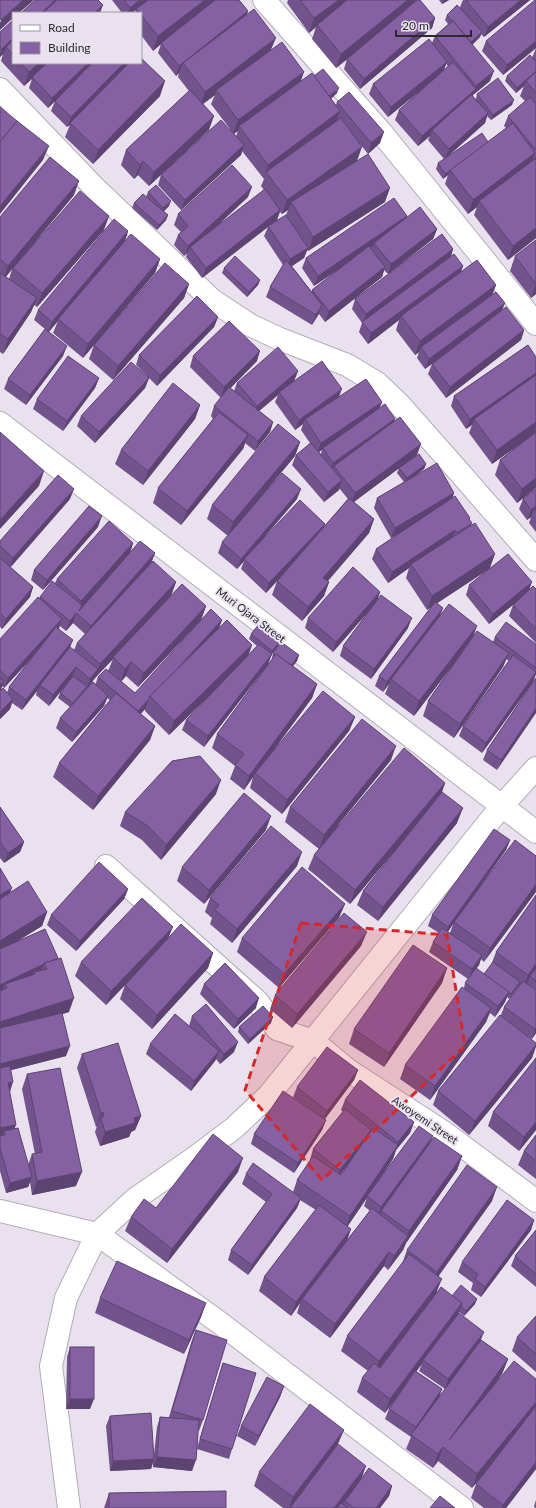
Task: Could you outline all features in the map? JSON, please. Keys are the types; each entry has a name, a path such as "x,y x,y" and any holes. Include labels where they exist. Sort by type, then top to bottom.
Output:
{"street":[{"path":"264,0 381,132 536,324"},
{"path":"0,89 95,188 212,300 250,325 280,339 347,365 377,384 400,405 536,560"},
{"name":"Muri Ojara Street","path":"0,423 501,807 536,832"},
{"path":"69,1508 51,1366 66,1298 97,1234 135,1199 234,1128 269,1095 501,807 536,768"},
{"path":"106,866 258,1002 278,1029 313,1041"},
{"name":"Awoyemi Street","path":"313,1041 348,1070 445,1133 536,1201"},
{"path":"0,1211 97,1234 220,1323 462,1508"}],"highlighted area":[{"path":"301,923 447,935 465,1046 322,1180 245,1090"}],"building":[{"path":"0,0 23,0 1,20"},
{"path":"35,0 55,0 42,12 22,12"},
{"path":"57,0 98,0 103,5 95,12 44,12"},
{"path":"124,0 140,0 130,8"},
{"path":"148,0 205,0 158,36 142,16 142,12 139,12 136,9"},
{"path":"215,0 239,0 248,11 179,66 161,43"},
{"path":"300,0 339,0 314,18"},
{"path":"347,0 408,0 341,54 317,25"},
{"path":"417,0 420,0 435,18 364,79 347,59"},
{"path":"466,0 521,0 488,27"},
{"path":"535,0 536,41 507,65 486,41"},
{"path":"457,5 482,32 471,42 447,15"},
{"path":"254,9 276,38 205,92 183,63"},
{"path":"12,21 12,39 2,49 0,46 0,32"},
{"path":"453,21 494,71 476,86 435,36"},
{"path":"429,39 447,62 391,107 373,84"},
{"path":"12,41 12,54 6,47"},
{"path":"282,42 304,72 238,120 216,90"},
{"path":"530,55 536,62 536,71 517,88 507,76"},
{"path":"142,59 165,81 98,150 70,123 128,64 142,64"},
{"path":"453,62 476,89 422,136 399,110"},
{"path":"22,64 38,64 29,72"},
{"path":"46,64 87,64 52,98 32,77"},
{"path":"91,64 123,64 71,117 55,101"},
{"path":"323,69 339,88 329,96 314,76"},
{"path":"536,72 536,93 526,81"},
{"path":"312,73 340,111 268,165 239,126"},
{"path":"498,78 514,100 493,115 477,94"},
{"path":"190,90 214,116 154,172 143,161 140,165 126,150"},
{"path":"349,92 384,132 371,143 337,102"},
{"path":"471,95 488,113 449,149 432,130"},
{"path":"530,97 536,104 536,150 508,116"},
{"path":"0,107 17,121 0,141"},
{"path":"341,118 362,147 287,200 266,172"},
{"path":"221,120 244,145 185,200 161,175"},
{"path":"17,121 49,146 0,206 0,142"},
{"path":"513,123 535,153 473,200 450,170"},
{"path":"482,133 488,142 445,174 438,163"},
{"path":"368,154 390,188 313,237 291,202"},
{"path":"50,157 79,181 8,266 0,259 0,217"},
{"path":"536,158 536,228 513,246 479,201"},
{"path":"232,165 252,187 188,246 178,235 188,226 178,214"},
{"path":"156,185 171,201 163,208 148,192"},
{"path":"265,189 280,210 206,268 190,247"},
{"path":"80,191 109,216 42,293 13,268"},
{"path":"143,194 168,215 159,225 134,203"},
{"path":"394,198 407,216 318,276 306,258"},
{"path":"420,207 437,229 391,264 374,243"},
{"path":"286,215 308,248 290,259 268,226"},
{"path":"114,219 128,231 52,322 38,310"},
{"path":"131,234 160,259 88,344 58,319"},
{"path":"442,234 453,249 366,314 355,299"},
{"path":"536,240 536,284 515,256"},
{"path":"369,246 385,267 329,311 312,290"},
{"path":"454,254 463,266 371,333 362,322"},
{"path":"235,256 260,280 249,292 224,268"},
{"path":"286,260 322,305 316,315 270,287"},
{"path":"477,260 496,285 420,341 401,316"},
{"path":"165,263 189,284 118,366 94,345"},
{"path":"0,273 37,298 8,339 0,334"},
{"path":"496,292 505,303 429,359 421,347"},
{"path":"197,296 218,317 160,375 139,355"},
{"path":"506,307 524,330 450,387 432,364"},
{"path":"229,321 260,351 224,387 193,356"},
{"path":"45,329 67,346 30,395 8,379"},
{"path":"528,345 536,357 536,373 470,419 454,396"},
{"path":"278,347 298,371 257,406 237,383"},
{"path":"68,356 99,378 67,421 37,399"},
{"path":"322,361 342,389 299,420 279,392"},
{"path":"131,362 149,378 99,432 81,416"},
{"path":"536,375 536,422 497,450 474,419"},
{"path":"366,379 382,402 321,443 305,419"},
{"path":"173,383 200,405 148,471 121,450"},
{"path":"229,387 273,422 258,441 214,406"},
{"path":"385,404 395,419 333,463 323,448"},
{"path":"219,412 248,435 187,511 158,488"},
{"path":"400,417 421,444 355,493 334,466"},
{"path":"278,424 300,442 233,522 212,505"},
{"path":"0,432 44,471 0,520"},
{"path":"536,432 536,478 522,489 500,460"},
{"path":"311,443 342,480 328,492 296,455"},
{"path":"419,454 426,464 407,478 399,468"},
{"path":"437,463 454,493 395,528 377,498"},
{"path":"282,473 301,489 241,559 222,542"},
{"path":"58,475 74,489 13,558 0,546 0,541"},
{"path":"536,489 536,506 531,510 523,499"},
{"path":"455,496 472,523 457,533 455,530 392,572 376,549"},
{"path":"349,498 374,519 323,578 329,582 308,607 277,581"},
{"path":"300,500 325,524 269,583 244,559"},
{"path":"89,506 102,516 47,580 34,570"},
{"path":"109,521 133,543 81,601 57,579"},
{"path":"475,523 495,554 432,596 411,564"},
{"path":"140,541 155,553 91,626 76,613 70,621 40,597 52,581 82,605 79,611"},
{"path":"508,554 532,582 493,614 469,585"},
{"path":"0,558 33,587 6,619 0,613"},
{"path":"153,561 176,582 100,664 77,643"},
{"path":"353,567 380,592 336,642 308,618"},
{"path":"182,584 206,606 144,673 131,662 125,669 113,657"},
{"path":"533,586 536,589 536,629 513,605"},
{"path":"381,595 412,618 374,669 343,646"},
{"path":"38,597 62,619 8,678 0,670 0,639"},
{"path":"435,602 443,608 387,682 379,676"},
{"path":"449,604 477,626 419,701 391,679"},
{"path":"211,609 222,620 167,680 150,696 138,711 98,677 106,669 135,693"},
{"path":"227,620 252,645 174,721 150,696"},
{"path":"506,622 536,644 536,668 495,637"},
{"path":"259,624 280,641 272,651 251,634"},
{"path":"56,627 73,640 26,700 9,687"},
{"path":"477,631 509,653 460,724 428,701"},
{"path":"281,642 299,655 291,665 273,653"},
{"path":"259,644 272,654 208,736 186,720"},
{"path":"70,647 98,669 90,679 76,667 53,695 40,685"},
{"path":"276,654 317,684 249,776 235,765 244,754 217,734"},
{"path":"513,655 536,672 486,743 463,726"},
{"path":"73,676 87,686 73,703 60,693"},
{"path":"0,678 4,681 0,685"},
{"path":"536,678 536,708 501,760 487,750"},
{"path":"93,682 108,696 76,732 60,718"},
{"path":"3,688 13,699 0,712 0,691"},
{"path":"323,691 355,717 287,800 255,773"},
{"path":"116,693 155,726 98,796 59,763"},
{"path":"362,719 396,746 324,835 290,807"},
{"path":"404,748 445,783 355,890 314,855"},
{"path":"200,756 221,780 166,845 148,826 125,812 172,761"},
{"path":"442,792 463,808 383,907 363,891"},
{"path":"244,793 271,816 209,890 182,867"},
{"path":"0,807 24,842 8,853 0,842"},
{"path":"271,826 302,852 237,929 215,910 219,905 210,898"},
{"path":"494,829 510,840 448,927 432,915"},
{"path":"515,840 536,856 536,884 490,948 454,922"},
{"path":"99,862 128,889 80,941 51,915"},
{"path":"302,867 345,904 284,974 242,938"},
{"path":"0,868 12,888 0,895"},
{"path":"28,881 47,912 0,941 0,899"},
{"path":"536,895 536,964 528,975 496,952"},
{"path":"142,898 173,927 111,991 81,962"},
{"path":"344,913 367,932 297,1014 275,995"},
{"path":"181,924 213,953 157,1015 125,985"},
{"path":"442,928 482,955 472,969 433,942"},
{"path":"45,929 58,958 44,963 0,985 0,949"},
{"path":"413,945 447,968 389,1053 354,1029"},
{"path":"61,958 74,998 0,1022 0,991 7,988 5,984 35,974 34,972 47,969 44,963"},
{"path":"493,962 520,982 511,994 484,974"},
{"path":"225,963 259,998 238,1019 204,984"},
{"path":"476,968 509,992 498,1006 465,983"},
{"path":"536,968 536,981 530,976"},
{"path":"523,981 536,990 535,1029 504,1007"},
{"path":"462,987 491,1008 435,1086 405,1065"},
{"path":"206,1004 238,1042 224,1054 192,1016"},
{"path":"263,1006 273,1017 250,1039 239,1027"},
{"path":"62,1013 70,1046 0,1064 0,1028"},
{"path":"175,1014 219,1051 194,1081 150,1044"},
{"path":"500,1015 536,1043 536,1045 475,1121 438,1091"},
{"path":"118,1043 141,1116 134,1118 135,1123 105,1132 101,1118 104,1116 103,1112 101,1113 82,1054"},
{"path":"327,1047 358,1070 327,1111 297,1087"},
{"path":"536,1058 536,1122 524,1137 493,1112"},
{"path":"10,1066 13,1082 8,1083 16,1125 0,1128 0,1068"},
{"path":"60,1068 82,1172 37,1181 32,1154 42,1152 27,1074"},
{"path":"360,1080 414,1122 398,1142 345,1100"},
{"path":"283,1091 326,1120 298,1163 254,1134"},
{"path":"345,1109 371,1130 340,1170 313,1149"},
{"path":"419,1126 433,1136 381,1207 367,1196"},
{"path":"18,1128 32,1177 10,1183 0,1148 0,1136 5,1135 4,1131"},
{"path":"373,1128 398,1145 350,1216 297,1180 313,1156 341,1175"},
{"path":"213,1134 243,1158 172,1249 131,1217 144,1199 156,1208"},
{"path":"536,1135 536,1161 524,1151"},
{"path":"434,1137 462,1156 409,1231 381,1211"},
{"path":"253,1163 301,1198 252,1265 231,1250 272,1194 246,1174"},
{"path":"467,1165 497,1187 437,1272 407,1250"},
{"path":"507,1200 534,1220 485,1287 475,1279 478,1274 462,1262"},
{"path":"319,1205 351,1229 296,1302 264,1277"},
{"path":"372,1208 408,1236 394,1256 389,1252 335,1324 302,1299"},
{"path":"536,1230 536,1274 515,1256"},
{"path":"409,1254 442,1279 379,1361 347,1336"},
{"path":"117,1261 206,1303 189,1340 100,1298"},
{"path":"461,1285 477,1299 466,1311 461,1306 462,1303 452,1296"},
{"path":"441,1287 462,1303 390,1399 362,1378 374,1363 380,1368"},
{"path":"459,1313 484,1332 448,1379 423,1360"},
{"path":"536,1316 536,1354 517,1337"},
{"path":"196,1330 227,1340 203,1420 172,1411"},
{"path":"481,1340 508,1359 449,1440 514,1361 536,1379 536,1402 477,1474 443,1447 438,1454 411,1435"},
{"path":"70,1347 94,1347 94,1399 70,1399"},
{"path":"223,1363 256,1373 232,1449 200,1439"},
{"path":"415,1371 442,1389 416,1427 389,1409"},
{"path":"267,1377 284,1386 259,1436 241,1426"},
{"path":"310,1404 344,1430 293,1497 259,1472"},
{"path":"536,1406 536,1462 503,1505 476,1484"},
{"path":"151,1413 154,1459 113,1461 110,1416"},
{"path":"160,1417 199,1420 196,1460 157,1457"},
{"path":"338,1444 366,1466 334,1508 290,1508"},
{"path":"369,1468 392,1486 376,1508 354,1508 345,1501"},
{"path":"226,1491 226,1508 109,1508 109,1493"},
{"path":"440,1496 455,1508 430,1508"},
{"path":"341,1503 348,1508 337,1508"}]}
